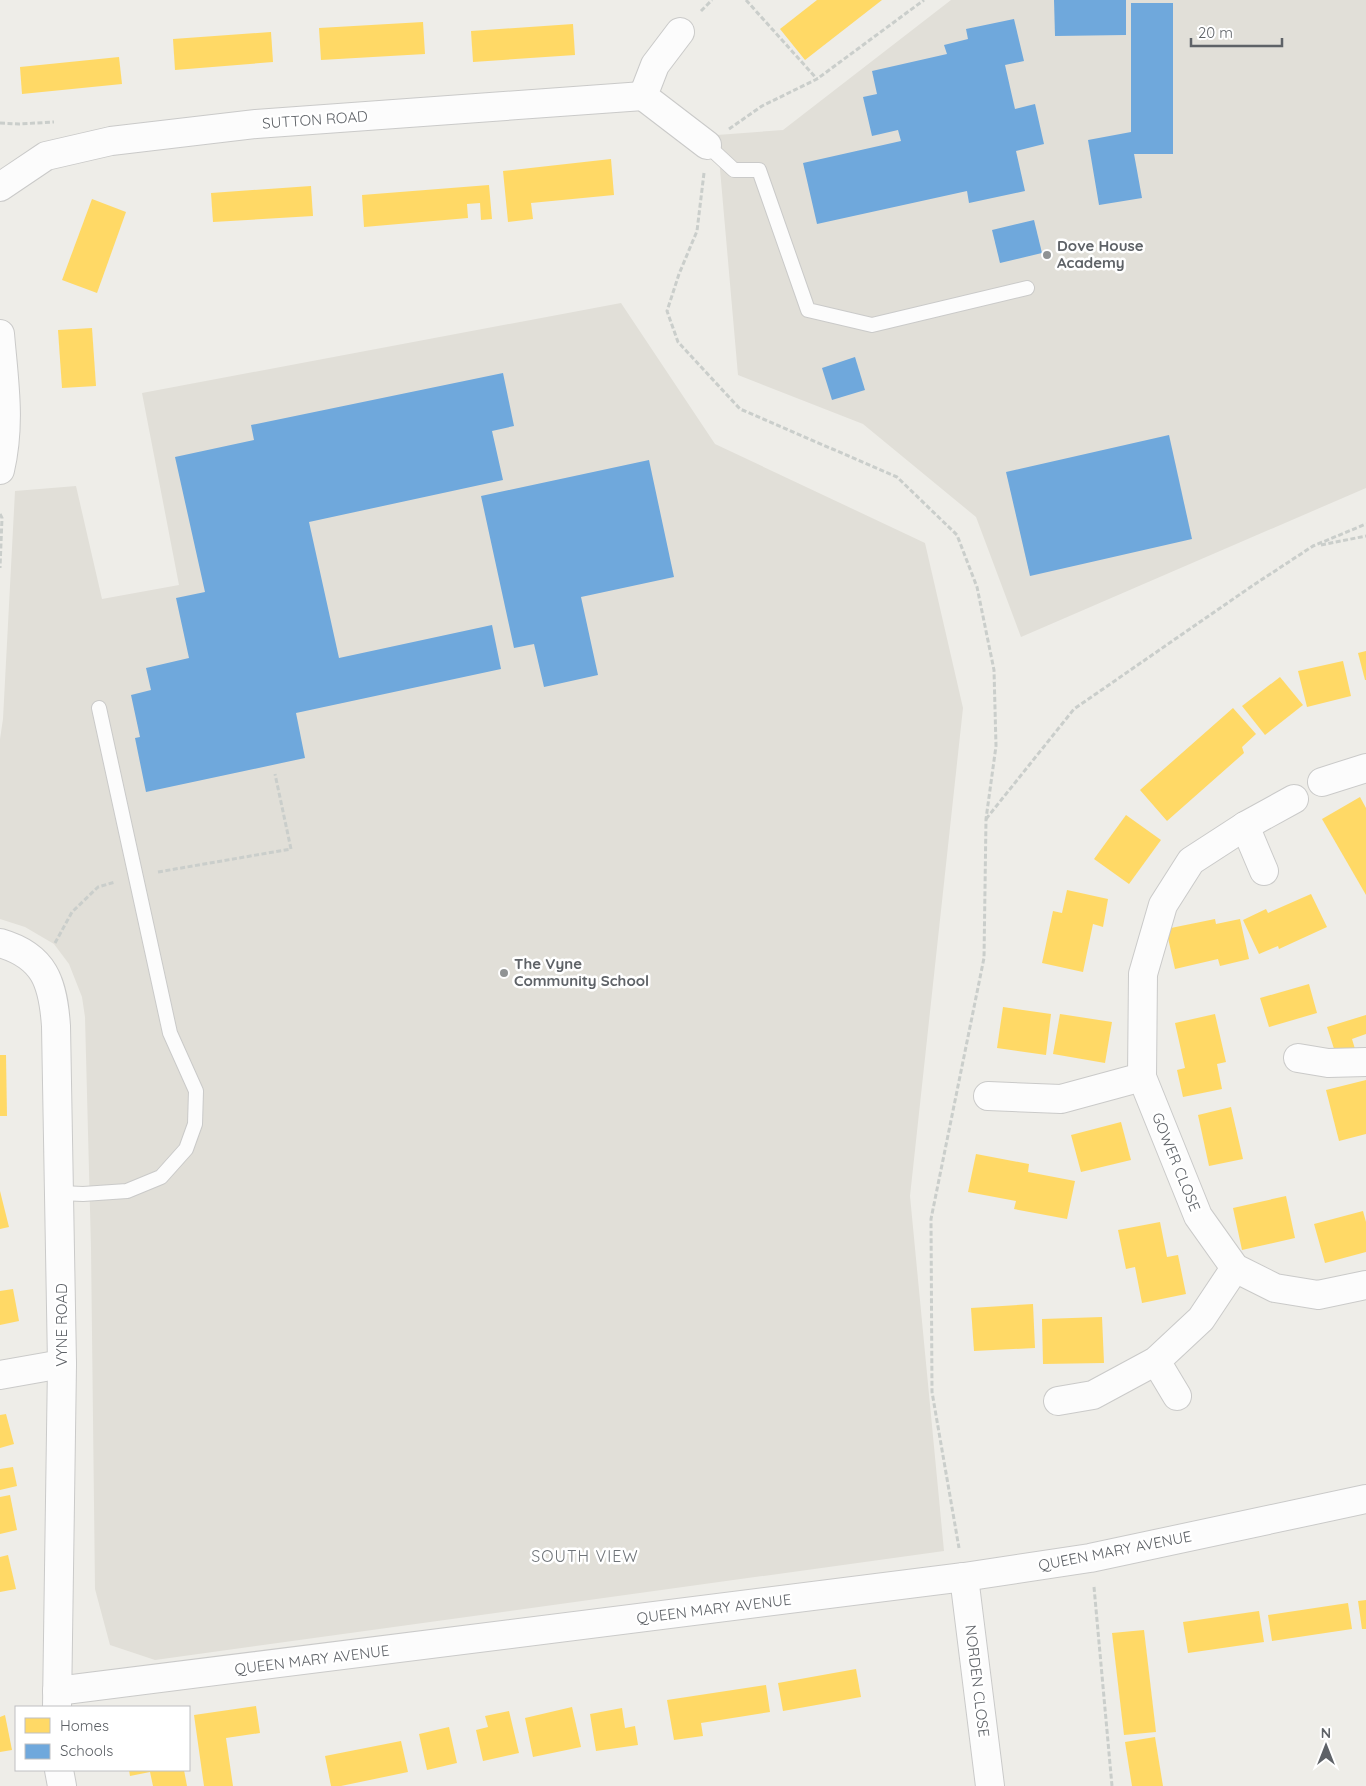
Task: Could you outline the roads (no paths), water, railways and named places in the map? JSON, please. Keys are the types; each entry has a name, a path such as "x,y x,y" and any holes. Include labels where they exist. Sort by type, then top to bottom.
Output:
{"street":[{"path":"680,32 655,66 642,96 707,145"},
{"name":"SUTTON ROAD","path":"0,187 46,156 111,141 256,124 642,96"},
{"path":"0,334 7,424 0,470"},
{"path":"1322,782 1366,768"},
{"name":"GOWER CLOSE","path":"1294,799 1246,826 1191,861 1163,905 1143,974 1142,1077 1198,1216 1235,1268 1275,1288 1318,1295 1366,1285"},
{"path":"1246,826 1264,871"},
{"name":"VYNE ROAD","path":"25,949 46,975 55,1005 62,1364 57,1699"},
{"path":"1298,1058 1328,1062 1366,1062"},
{"path":"988,1096 1061,1099 1142,1077"},
{"path":"1058,1400 1093,1395 1156,1361 1201,1319 1235,1268"},
{"path":"1156,1361 1177,1396"},
{"path":"0,1375 62,1364"},
{"name":"QUEEN MARY AVENUE","path":"57,1699 962,1565 1090,1558 1366,1499"},
{"name":"NORDEN CLOSE","path":"962,1565 990,1786"},
{"path":"59,1771 62,1786"}],"lane":[{"path":"707,145 734,170 759,170 808,310 872,325 1027,288"},
{"path":"60,1193 83,1194 127,1191 161,1177 186,1149 195,1124 196,1091 170,1033 99,708"}],"place":[{"name":"Dove House Academy","path":"1047,255"},
{"name":"The Vyne Community School","path":"504,973"}],"district":[{"name":"SOUTH VIEW","path":"585,1556"}]}
